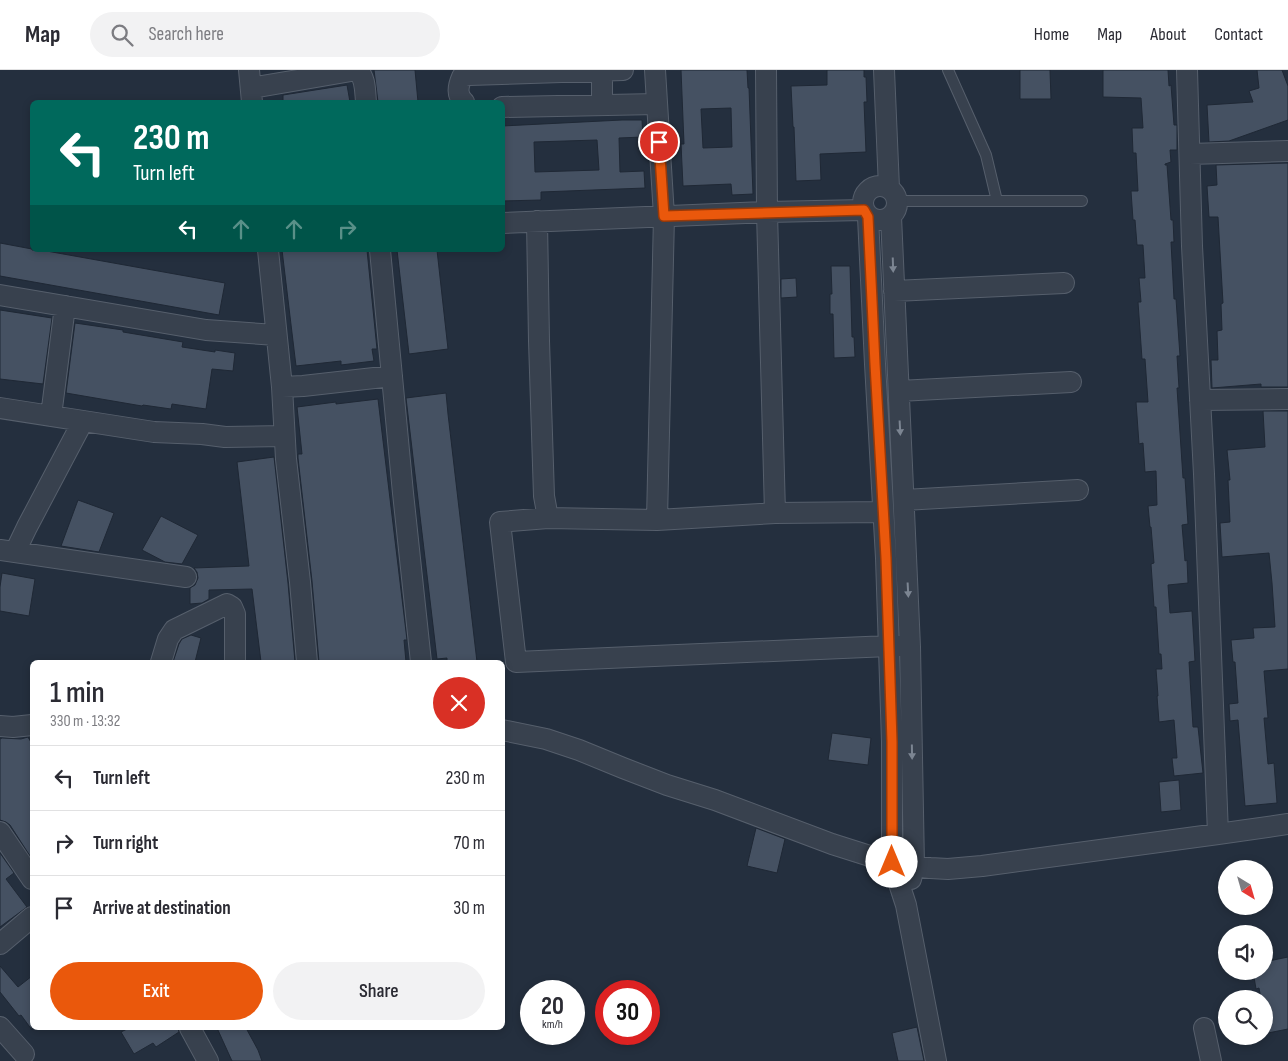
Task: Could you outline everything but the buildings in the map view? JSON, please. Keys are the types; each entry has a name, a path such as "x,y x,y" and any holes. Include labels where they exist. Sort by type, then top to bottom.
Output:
{"street":[{"path":"251,87 357,70 361,73 366,100"},
{"path":"462,100 458,86 462,77 469,75 622,70"},
{"path":"655,70 664,216 657,520"},
{"path":"766,70 767,212 775,513"},
{"path":"884,70 892,202 898,391 910,647 914,867 906,905"},
{"path":"1187,70 1192,246 1218,834"},
{"path":"602,71 602,105"},
{"path":"518,73 511,107 657,104"},
{"path":"1190,154 1288,151"},
{"path":"892,202 878,186 869,190 863,199 866,213 884,512 892,742 892,862 906,905 936,1061"},
{"path":"505,223 767,212 866,213 874,220 880,221 886,220 892,202"},
{"path":"537,221 544,496 548,518"},
{"path":"268,252 282,387 284,436 307,660"},
{"path":"380,252 421,660"},
{"path":"894,291 1064,283"},
{"path":"0,295 206,330 276,335"},
{"path":"51,416 65,306"},
{"path":"874,351 897,352"},
{"path":"282,387 392,376"},
{"path":"898,391 1071,382"},
{"path":"1200,400 1288,399"},
{"path":"0,408 154,432 225,437 284,436"},
{"path":"83,421 31,519 7,551 186,577"},
{"path":"904,500 1078,490"},
{"path":"884,512 775,513 657,520 548,518 500,522 516,662 889,646 910,647"},
{"path":"162,660 168,639 174,630 227,604 235,614 235,660"},
{"path":"0,726 30,725"},
{"path":"505,731 546,739 832,844 914,867 948,869 982,866 1288,824"},
{"path":"892,796 912,796"},
{"path":"0,832 30,876"},
{"path":"0,944 30,919"},
{"path":"0,1027 24,1054"},
{"path":"1204,1028 1211,1061"},
{"path":"191,1030 208,1061"}],"lane":[{"path":"948,70 986,155 997,201"},
{"path":"892,202 1082,201"}],"route":[{"path":"659,142 664,216 864,210 868,217 886,558 892,742 892,862"}]}
